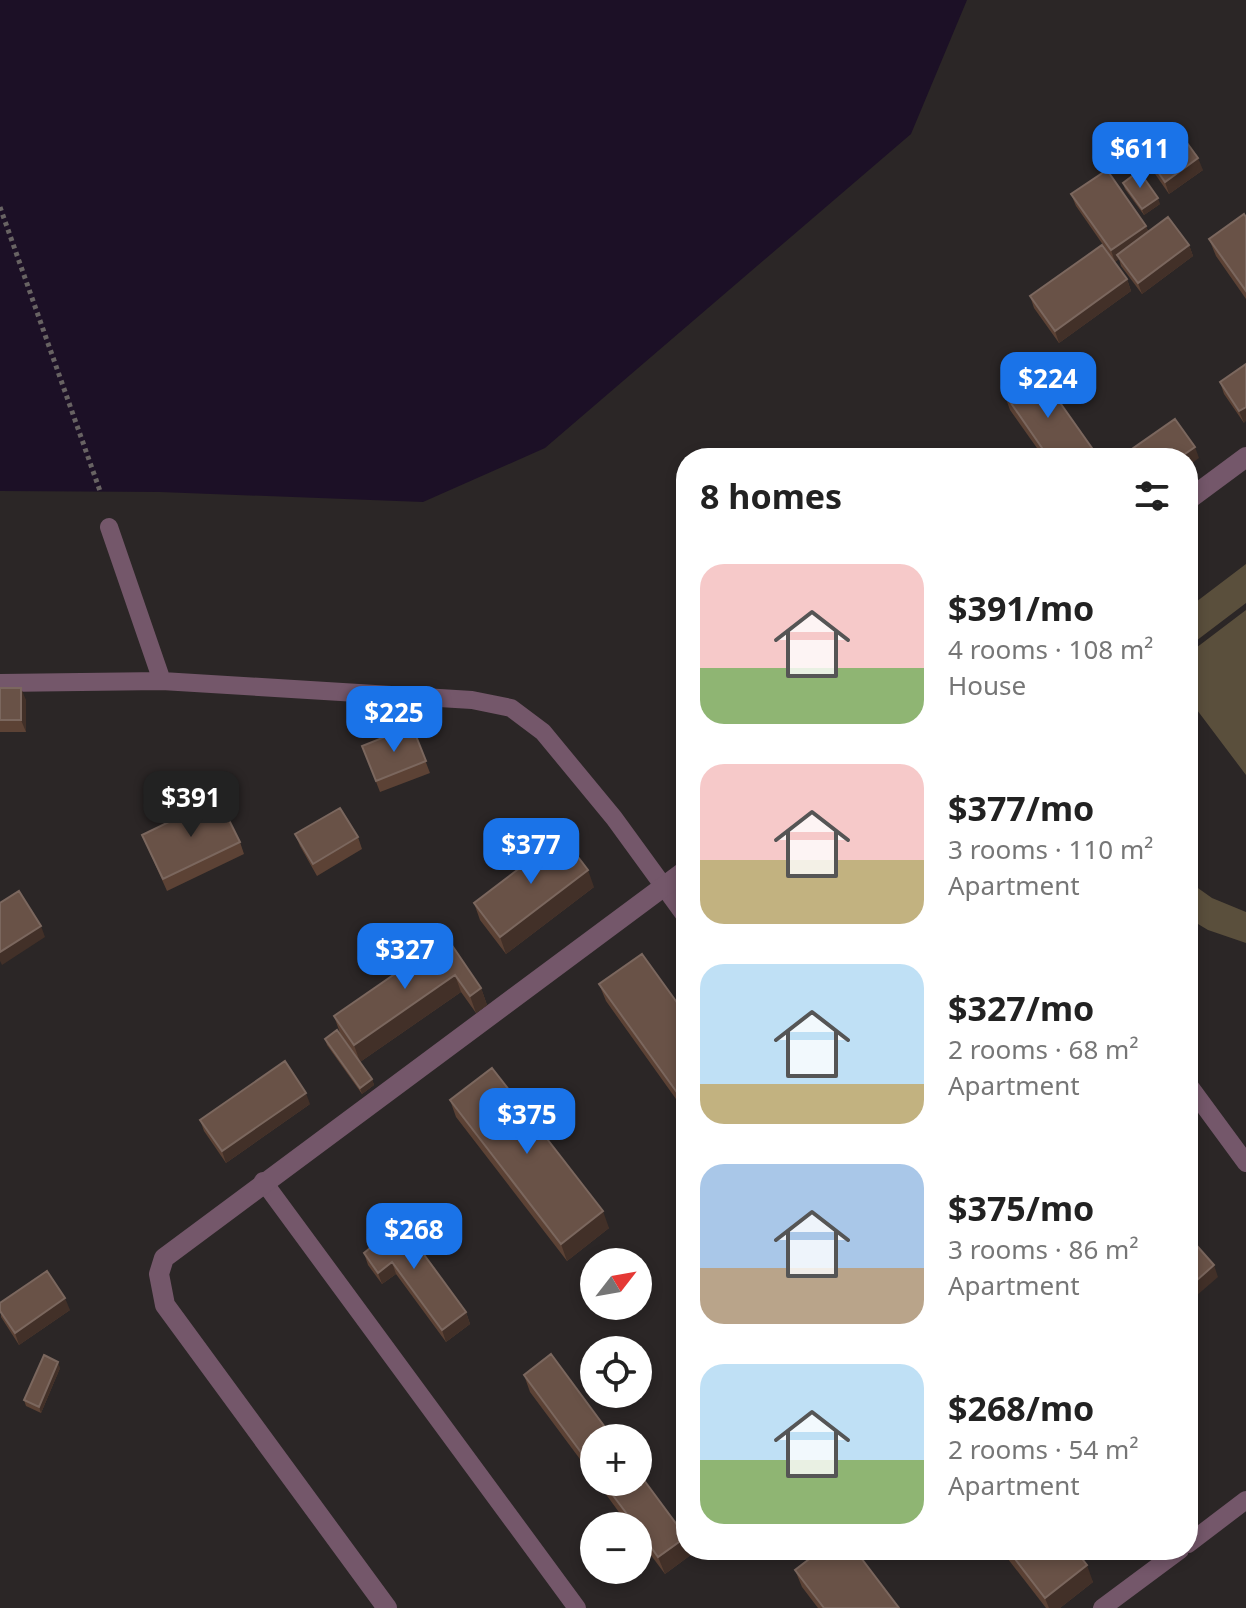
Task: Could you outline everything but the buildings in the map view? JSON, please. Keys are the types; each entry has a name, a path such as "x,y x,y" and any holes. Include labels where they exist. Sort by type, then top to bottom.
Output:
{"street":[{"path":"1198,493 1246,457"},
{"path":"387,1608 165,1305 160,1290 164,1258 263,1181 676,877"}],"lane":[{"path":"109,527 162,681"},
{"path":"0,683 162,681 472,700 511,708 543,732 614,818 676,904"},
{"path":"1198,1098 1246,1163"},
{"path":"263,1181 577,1608"},
{"path":"1198,1536 1246,1500"},
{"path":"1102,1608 1155,1560"}],"path":[{"path":"0,207 100,491"}],"shaded area":[{"path":"0,0 967,0 911,134 545,448 423,502 160,492 0,491"},
{"path":"1246,564 1246,603 1198,639 1198,600"},
{"path":"1246,610 1246,775 1198,711 1198,646"},
{"path":"1198,888 1212,898 1246,912 1246,943 1198,924"}]}
